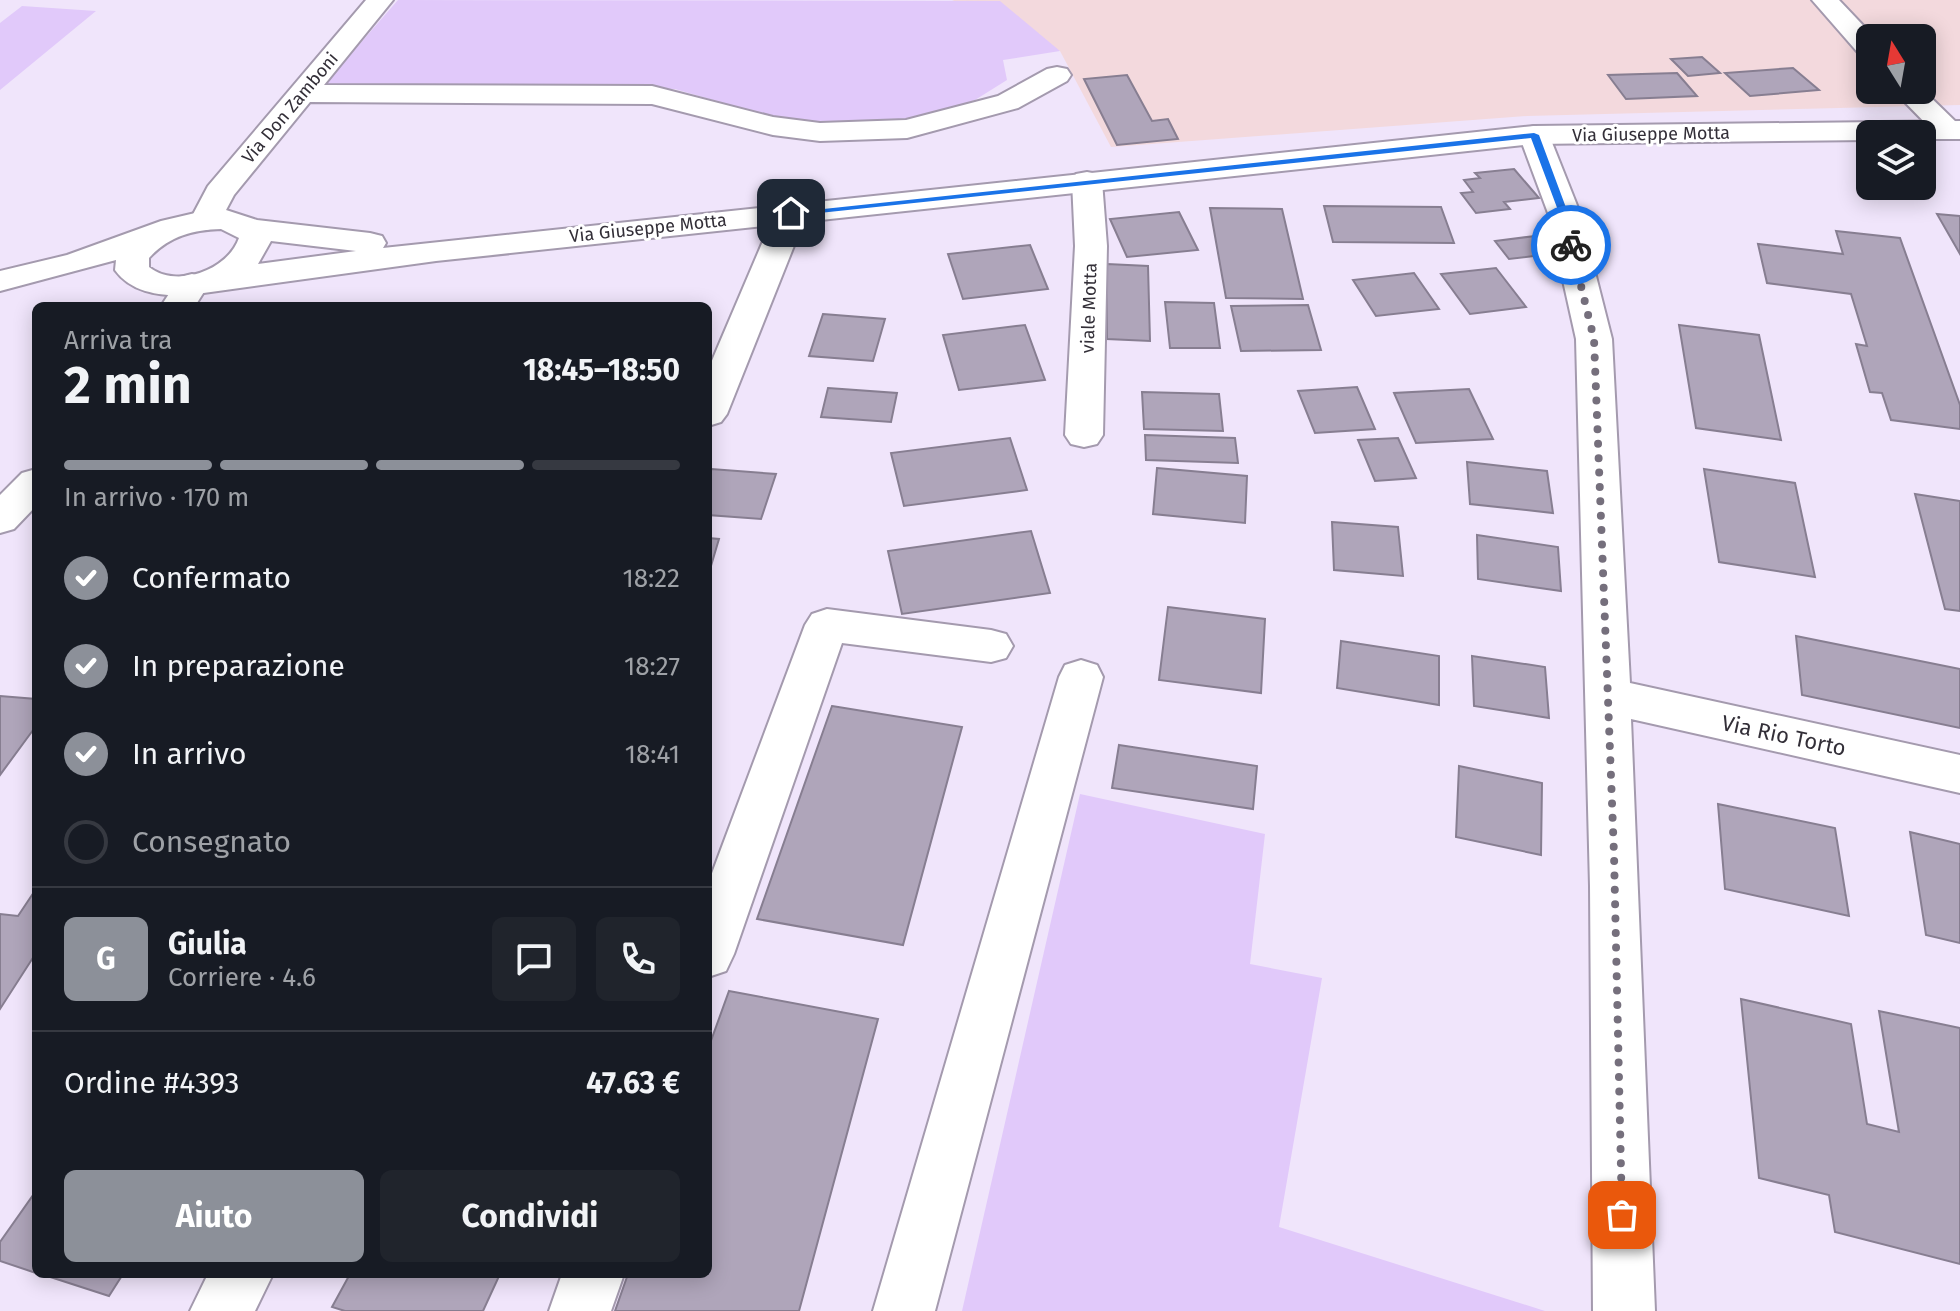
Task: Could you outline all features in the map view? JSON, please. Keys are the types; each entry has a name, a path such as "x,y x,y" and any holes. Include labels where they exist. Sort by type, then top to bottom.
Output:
{"street":[{"name":"Via Don Zamboni","path":"206,220 219,193 380,0"},
{"path":"1825,0 1856,34"},
{"path":"303,93 652,95 773,126 820,132 907,129 1008,102 1057,75"},
{"path":"1923,104 1954,130"},
{"name":"Via Giuseppe Motta","path":"0,288 175,291 436,251 1534,135 1954,130"},
{"path":"1534,135 1564,213 1594,339 1608,696 1624,1311"},
{"name":"viale Motta","path":"1084,435 1091,246 1087,181"},
{"path":"712,404 791,213"},
{"name":"Via Giuseppe Motta","path":"0,281 77,263 176,226 206,220 238,222 256,237 252,254 230,271 175,291"},
{"name":"Via Giuseppe Motta","path":"250,229 436,251"},
{"path":"151,237 141,245 131,262 137,277 175,291"},
{"path":"0,519 32,486"},
{"path":"712,943 827,625 991,646"},
{"path":"904,1311 1081,677"},
{"name":"Via Rio Torto","path":"1608,696 1960,774"},
{"path":"221,1311 240,1278"},
{"path":"580,1311 592,1278"}],"shaded area":[{"path":"398,0 1000,1 1060,51 1003,60 1007,80 975,100 927,116 856,126 791,123 675,89 323,86"},
{"path":"952,0 1960,0 1960,105 1527,116 1111,147 1060,51"},
{"path":"22,6 96,11 0,90 0,23"},
{"path":"1080,794 1265,834 1250,964 1322,978 1279,1227 1545,1311 962,1311"}],"building":[{"path":"1702,57 1720,73 1688,76 1671,59"},
{"path":"1793,68 1819,90 1750,96 1725,73"},
{"path":"1677,73 1697,96 1626,99 1608,75"},
{"path":"1127,75 1152,121 1168,119 1178,139 1117,145 1084,79"},
{"path":"1514,169 1539,198 1504,202 1510,209 1476,213 1461,193 1473,192 1464,180 1480,178 1475,173"},
{"path":"1324,206 1441,207 1454,243 1333,242"},
{"path":"1210,208 1282,209 1303,299 1226,298"},
{"path":"1179,212 1198,250 1127,257 1110,219"},
{"path":"1937,214 1960,216 1960,254"},
{"path":"1836,231 1900,238 1960,405 1960,429 1891,420 1882,393 1870,392 1856,344 1867,346 1851,294 1767,283 1758,244 1843,254"},
{"path":"1535,236 1550,254 1509,259 1495,241"},
{"path":"1030,245 1048,289 963,299 948,254"},
{"path":"1107,264 1148,266 1150,341 1107,339"},
{"path":"1496,268 1526,307 1470,314 1441,274"},
{"path":"1414,273 1439,309 1376,316 1353,280"},
{"path":"1165,302 1214,303 1220,348 1170,348"},
{"path":"1308,305 1321,350 1241,351 1231,306"},
{"path":"823,314 885,319 873,361 809,356"},
{"path":"1025,325 1045,380 959,390 943,335"},
{"path":"1679,325 1759,335 1781,440 1696,428"},
{"path":"1357,387 1375,429 1315,433 1298,391"},
{"path":"828,388 897,393 891,422 821,417"},
{"path":"1469,389 1493,439 1416,443 1394,393"},
{"path":"1142,392 1219,394 1223,431 1144,429"},
{"path":"1145,435 1235,438 1238,463 1146,460"},
{"path":"1010,438 1027,490 904,506 891,453"},
{"path":"1398,438 1416,478 1375,481 1358,440"},
{"path":"1467,462 1547,471 1553,513 1470,504"},
{"path":"1157,468 1247,476 1245,523 1153,514"},
{"path":"712,469 776,474 761,519 712,515"},
{"path":"1704,469 1795,483 1815,577 1719,562"},
{"path":"1915,494 1960,501 1960,611 1945,609"},
{"path":"1332,522 1398,527 1403,576 1334,570"},
{"path":"1031,531 1050,593 902,614 888,551"},
{"path":"1477,535 1558,547 1561,591 1478,579"},
{"path":"712,538 719,539 712,563"},
{"path":"1168,607 1265,619 1261,693 1159,680"},
{"path":"1796,636 1960,669 1960,728 1802,695"},
{"path":"1341,641 1439,656 1439,705 1337,688"},
{"path":"1472,656 1545,667 1549,718 1474,706"},
{"path":"0,696 32,699 32,731 0,775"},
{"path":"832,706 962,727 903,945 757,919"},
{"path":"1119,745 1257,766 1253,809 1112,788"},
{"path":"1459,766 1542,783 1541,855 1456,837"},
{"path":"1718,804 1835,828 1849,916 1725,889"},
{"path":"1910,832 1960,844 1960,943 1926,935"},
{"path":"32,895 32,959 0,1009 0,914 18,916"},
{"path":"729,991 878,1019 799,1311 615,1311 627,1278 712,1278 712,1038"},
{"path":"1741,999 1851,1024 1867,1124 1899,1132 1879,1011 1960,1028 1960,1264 1835,1232 1829,1195 1759,1178"},
{"path":"32,1197 32,1272 0,1261 0,1242"},
{"path":"53,1278 120,1278 109,1296"},
{"path":"348,1278 498,1278 483,1311 345,1311 332,1307"}],"way so far":[{"path":"1571,245 1594,339 1614,854 1622,1215"}],"route":[{"path":"791,213 1534,135 1564,213 1571,245"}]}
